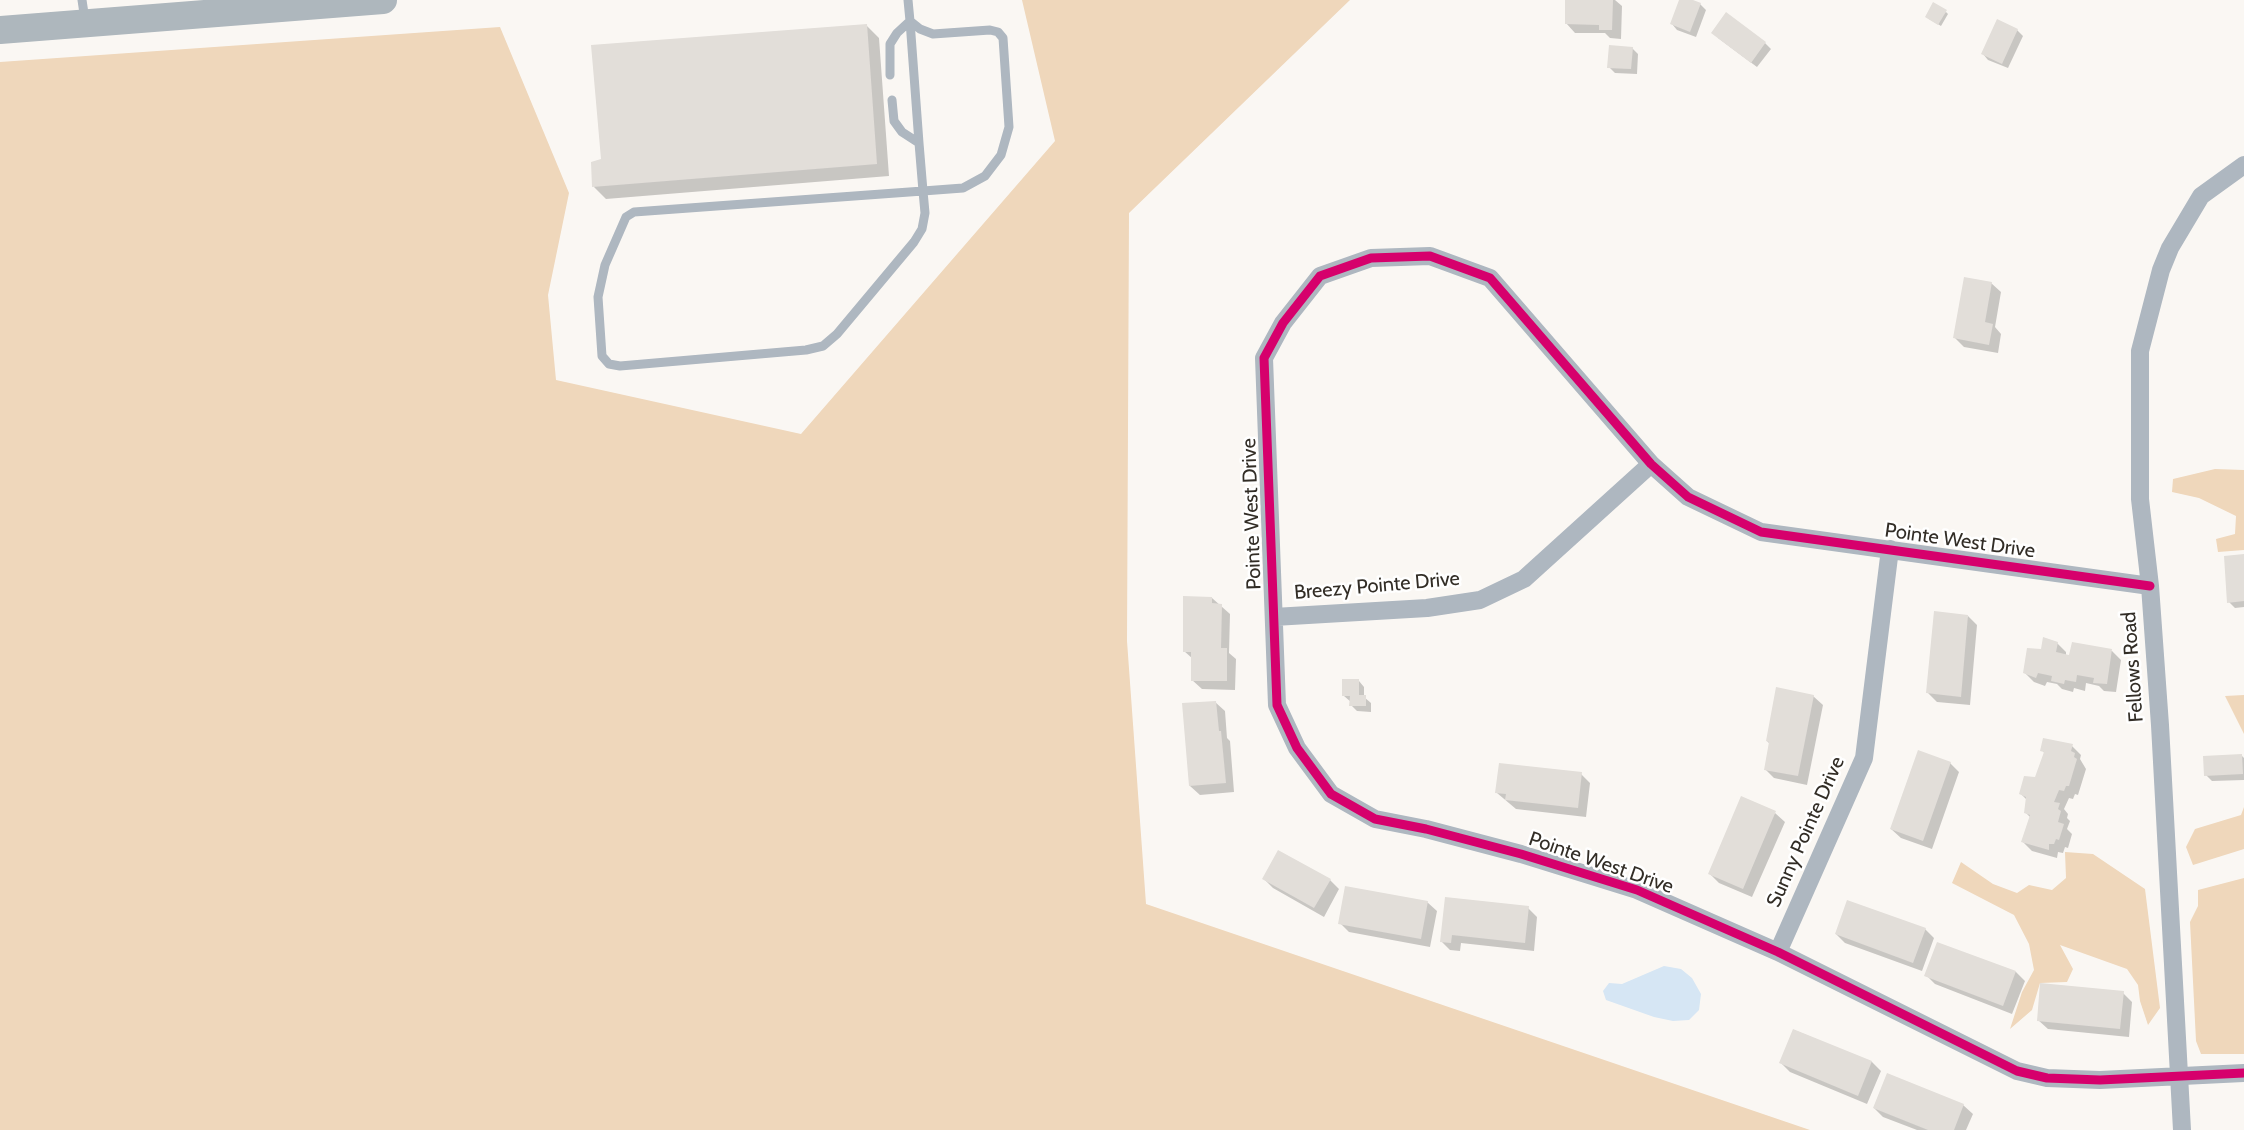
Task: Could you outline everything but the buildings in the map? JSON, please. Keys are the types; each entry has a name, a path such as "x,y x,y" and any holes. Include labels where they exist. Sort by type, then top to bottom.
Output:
{"main road":[{"path":"0,30 83,11 383,0"}],"street":[{"name":"Fellows Road","path":"2182,1130 2150,586 2140,499 2140,351 2161,270 2170,248 2200,196 2244,165"},
{"name":"Pointe West Drive","path":"2150,586 1761,532 1688,497 1651,464 1490,278 1430,256 1371,258 1320,276 1283,323 1264,358 1277,705 1297,748 1331,794 1375,819 1426,829 1500,849 1637,890 1778,952 2017,1071 2047,1078 2100,1080 2244,1073"},
{"name":"Breezy Pointe Drive","path":"1274,617 1427,608 1480,600 1524,579 1651,464"},
{"name":"Sunny Pointe Drive","path":"1778,952 1864,758 1890,549"}],"lane":[{"path":"908,0 920,142 923,191 925,213 918,236 837,334 822,346 806,350 620,366 609,364 603,356 598,297 605,265 621,227 626,217 634,212 923,191 963,188 985,176 1001,155 1009,127 1003,38 998,32 990,30 933,34 920,29 910,21"},
{"path":"891,75 890,44 897,33 910,21"},
{"path":"892,100 894,121 902,132 920,142"}],"shaded area":[{"path":"1022,0 1350,0 1129,213 1127,641 1146,904 1810,1130 0,1130 0,62 500,27 569,193 548,295 556,380 801,434 1055,141"},
{"path":"2215,469 2244,470 2244,550 2218,552 2216,539 2235,534 2236,516 2199,498 2172,492 2173,479"},
{"path":"2244,695 2244,734 2225,696"},
{"path":"2244,807 2244,849 2193,865 2186,847 2195,829 2241,815"},
{"path":"2065,852 2093,854 2145,889 2160,1008 2148,1025 2140,1001 2138,985 2127,969 2060,945 2073,969 2067,982 2040,983 2032,1010 2010,1029 2022,992 2034,970 2029,944 2014,915 1952,883 1961,862 1993,884 2017,893 2029,885 2052,890 2066,878"},
{"path":"2244,878 2244,1054 2201,1054 2196,1041 2190,922 2198,906 2198,890"}],"water":[{"path":"1664,966 1681,969 1692,978 1701,994 1699,1010 1689,1020 1673,1021 1654,1017 1606,1000 1603,991 1609,983 1622,984"}],"cycle path":[{"path":"2150,586 1761,532 1688,497 1651,464 1490,278 1430,256 1371,258 1320,276 1283,323 1264,358 1277,705 1297,748 1331,794 1375,819 1426,829 1521,854 1637,890 1778,952 2017,1071 2047,1078 2100,1080 2244,1073"}]}
